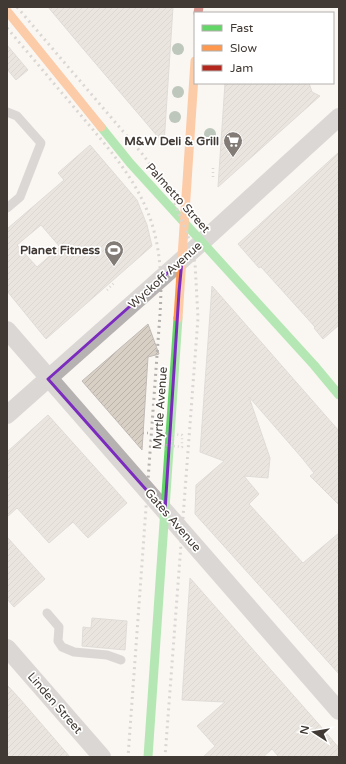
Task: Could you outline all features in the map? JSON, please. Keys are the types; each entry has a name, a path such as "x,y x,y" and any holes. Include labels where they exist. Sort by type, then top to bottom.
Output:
{"main road":[{"name":"Palmetto Street","path":"7,11 130,163 184,221 339,395"},
{"name":"Myrtle Avenue","path":"148,757 194,76"}],"street":[{"name":"Wyckoff Avenue","path":"7,415 182,260 339,117"},
{"name":"Gates Avenue","path":"7,330 48,379 339,711"},
{"name":"Linden Street","path":"7,648 102,757"}],"lane":[{"path":"7,112 17,116 41,143 20,197 7,208"},
{"path":"47,613 59,627 58,641 62,647 74,652 107,655 121,660"}],"path":[{"path":"212,177 213,165"},
{"path":"107,290 115,282"},
{"path":"160,433 172,434 182,435 182,447 158,444 160,433"},
{"path":"165,450 172,447 172,434"}],"highlighted area":[{"path":"182,260 179,292 165,511 48,379"}],"building":[{"path":"48,7 173,7 164,144 79,44"},
{"path":"7,45 28,70 16,80 7,69"},
{"path":"225,84 309,84 312,92 320,96 218,187"},
{"path":"90,145 137,200 147,225 152,246 46,339 7,291 7,229 64,180 58,173","holes":["41,225 60,247 37,267 17,245"]},
{"path":"339,152 339,325 323,339 314,328 315,327 261,267 259,268 238,244"},
{"path":"212,286 339,431 339,505 310,476 314,473 249,397 270,458 268,478 244,476 259,494 249,504 303,563 339,533 339,674 195,514 196,485 224,461 200,452"},
{"path":"148,324 159,354 148,357 142,450 82,381"},
{"path":"48,415 127,503 88,538 73,522 49,543 17,508 7,517 7,452"},
{"path":"7,537 45,579 14,607 7,599"},
{"path":"190,578 339,748 339,757 279,757 272,749 263,757 203,757 215,746 197,726 225,702 182,700"},
{"path":"92,618 127,621 125,650 82,646 83,627 91,628"},
{"path":"7,685 20,699 70,757 7,757"}],"railway":[{"path":"17,7 144,156 170,193 187,233 195,263 198,318 165,757"},
{"path":"7,28 101,139 121,165 139,193 146,208 155,235 159,257 161,280 160,314 128,757"}],"traffic: fast":[{"path":"101,127 130,163 314,365 339,395"},
{"path":"148,757 178,318"}],"traffic: slow":[{"path":"7,11 101,127"},
{"path":"178,318 194,76"}],"traffic: jam":[{"path":"198,12 199,7"}],"place":[{"name":"M&W Deli & Grill","path":"233,158"},
{"name":"Planet Fitness","path":"114,267"}]}
